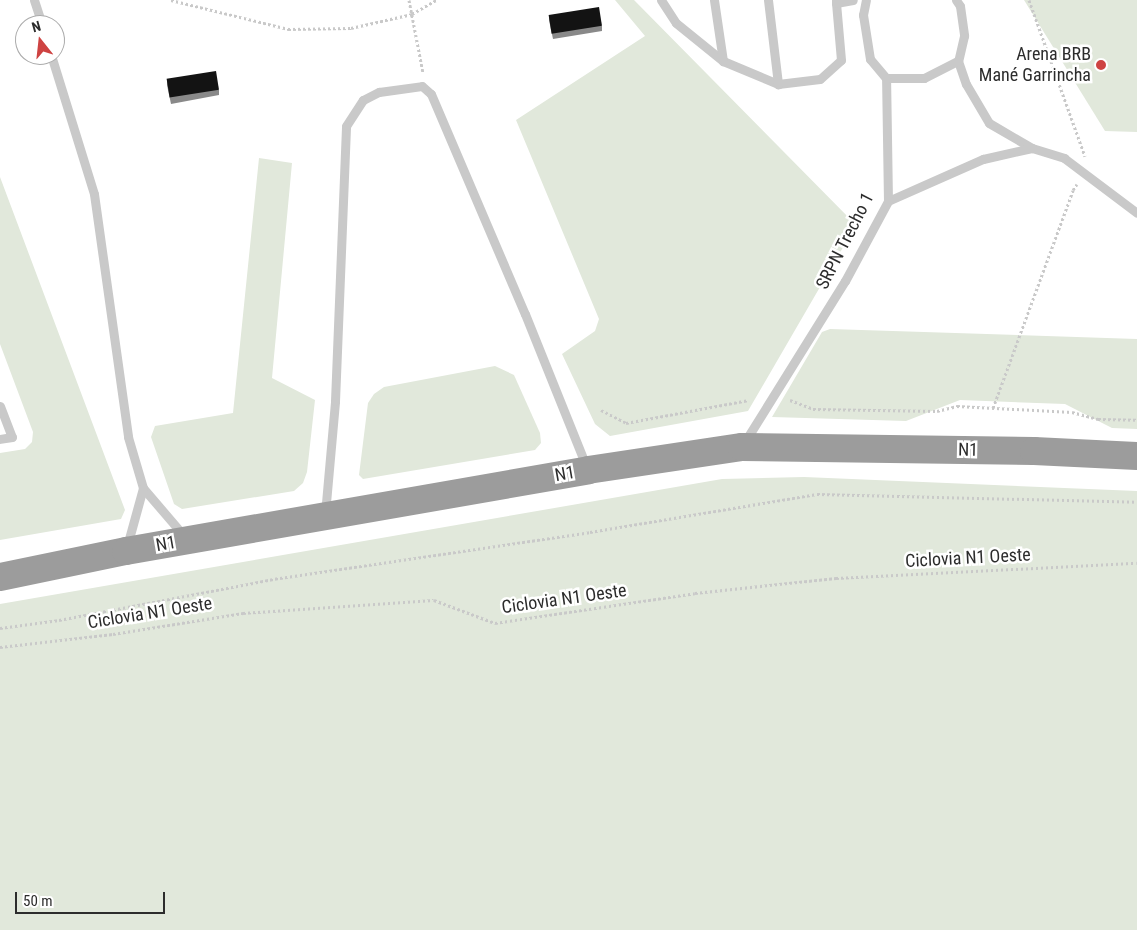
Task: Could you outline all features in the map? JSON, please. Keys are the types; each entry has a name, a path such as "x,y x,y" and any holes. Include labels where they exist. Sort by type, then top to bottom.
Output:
{"highway":[{"name":"N1","path":"0,577 188,540 588,470 742,447 1024,451 1137,456"}],"lane":[{"path":"34,0 39,15"},
{"path":"661,0 676,23 723,62 778,84 820,79 841,60 836,2 853,0"},
{"path":"714,0 723,62"},
{"path":"768,0 778,84"},
{"path":"866,0 863,15 870,59 886,78 924,78 958,60"},
{"path":"956,0 960,6 964,36 958,60 966,84 989,123 1032,148 1064,158 1137,213"},
{"path":"54,65 94,194 128,437 143,488 188,540"},
{"name":"SRPN Trecho 1","path":"742,447 845,281 888,201 886,78"},
{"path":"325,516 335,401 346,126 363,100 379,92 422,86 431,94 588,470"},
{"path":"888,201 982,158 1032,148"},
{"path":"0,406 12,437 0,439"},
{"path":"126,551 143,488"}],"path":[{"path":"171,0 288,29 351,28 412,14 436,0"},
{"path":"409,0 423,73 422,86"},
{"path":"993,408 1072,190 1085,174 1087,162 1029,0"},
{"path":"601,410 626,423 749,400"},
{"path":"790,400 814,409 937,411 957,406 1072,412 1098,419 1137,420"},
{"path":"0,628 59,620 280,578 590,532 817,494 1137,502"},
{"name":"Ciclovia N1 Oeste","path":"0,647 114,634 243,613 434,600 495,623 695,593 836,578 1137,562"}],"shaded area":[{"path":"615,0 634,0 856,225 748,411 610,436 595,424 562,354 595,331 599,319 516,120 645,36"},
{"name":"Arena BRB Mané Garrincha","path":"1024,0 1137,0 1137,132 1105,131"},
{"path":"259,158 292,163 272,378 315,400 307,472 303,483 294,491 182,509 174,504 151,437 155,426 233,413"},
{"path":"0,177 125,510 121,519 0,540 0,453 25,449 32,442 33,432 0,344"},
{"path":"830,329 1137,339 1137,429 1112,428 1065,404 960,400 906,421 772,417 822,332"},
{"path":"495,366 514,375 540,433 541,443 535,450 363,479 359,475 368,403 374,394 384,387"},
{"path":"804,477 1137,491 1137,930 0,930 0,604 722,479"}],"building":[{"path":"599,7 602,26 552,34 549,15"},
{"path":"216,71 219,90 170,98 167,79"}],"place":[{"name":"Arena BRB Mané Garrincha","path":"1101,65"}]}
